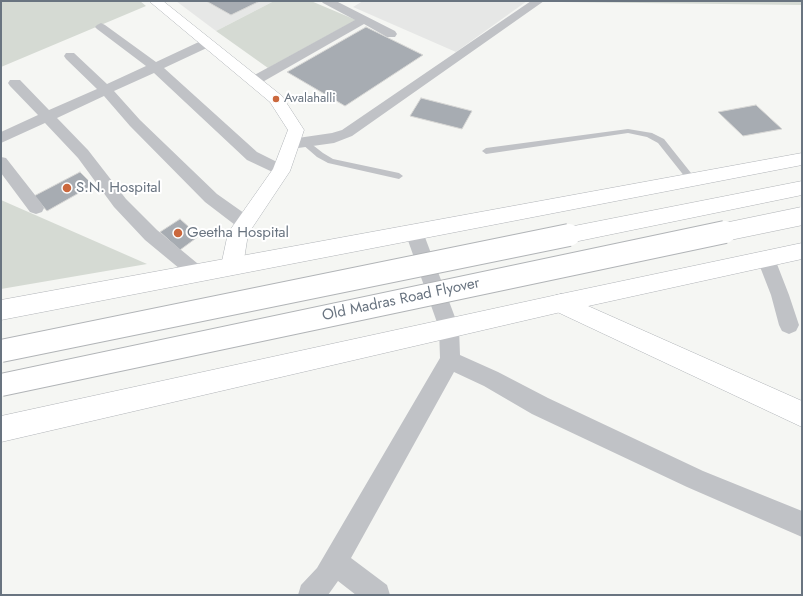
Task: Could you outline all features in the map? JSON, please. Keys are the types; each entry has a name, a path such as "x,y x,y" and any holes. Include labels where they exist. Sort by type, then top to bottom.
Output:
{"main road":[{"path":"154,1 276,99 296,130 298,143 281,171 238,233 232,266"},
{"path":"1,310 802,159"},
{"name":"Old Madras Road Flyover","path":"1,352 802,188"},
{"name":"Old Madras Road Flyover","path":"1,385 802,216"},
{"path":"1,429 561,303 802,251"},
{"path":"561,303 802,414"}],"street":[{"path":"327,1 391,34"},
{"path":"298,143 334,138 347,133 538,1"},
{"path":"254,81 363,20"},
{"path":"101,27 155,67 252,156 281,171"},
{"path":"1,138 207,43"},
{"path":"70,56 106,90 135,123 211,198 245,223"},
{"path":"15,83 83,154 116,197 146,230 197,273"},
{"path":"1,162 36,208"},
{"path":"311,595 326,577 450,360 449,328 414,232"},
{"path":"766,259 780,295 789,325"},
{"path":"450,360 491,379 540,406 696,478 802,524"},
{"path":"334,561 377,595"}],"lane":[{"path":"486,151 628,131 648,135 661,141 692,180"},
{"path":"298,143 331,161 399,176"}],"shaded area":[{"path":"1,1 140,1 146,6 1,67"},
{"path":"176,1 274,1 216,31"},
{"path":"274,1 311,1 356,20 268,68 216,31"},
{"path":"363,1 527,1 456,52 353,7"},
{"path":"560,1 802,1 802,5 561,2"},
{"path":"1,200 147,264 1,289"}],"building":[{"path":"206,1 260,1 231,15"},
{"path":"366,27 423,55 345,106 287,72"},
{"path":"421,98 472,111 462,129 410,116"},
{"path":"756,105 782,129 743,136 718,112"},
{"path":"80,172 93,185 47,211 34,196"},
{"path":"180,219 199,236 180,250 160,232"}],"place":[{"name":"Avalahalli","path":"276,99"},
{"name":"S.N. Hospital","path":"67,188"},
{"name":"Geetha Hospital","path":"178,233"}]}
